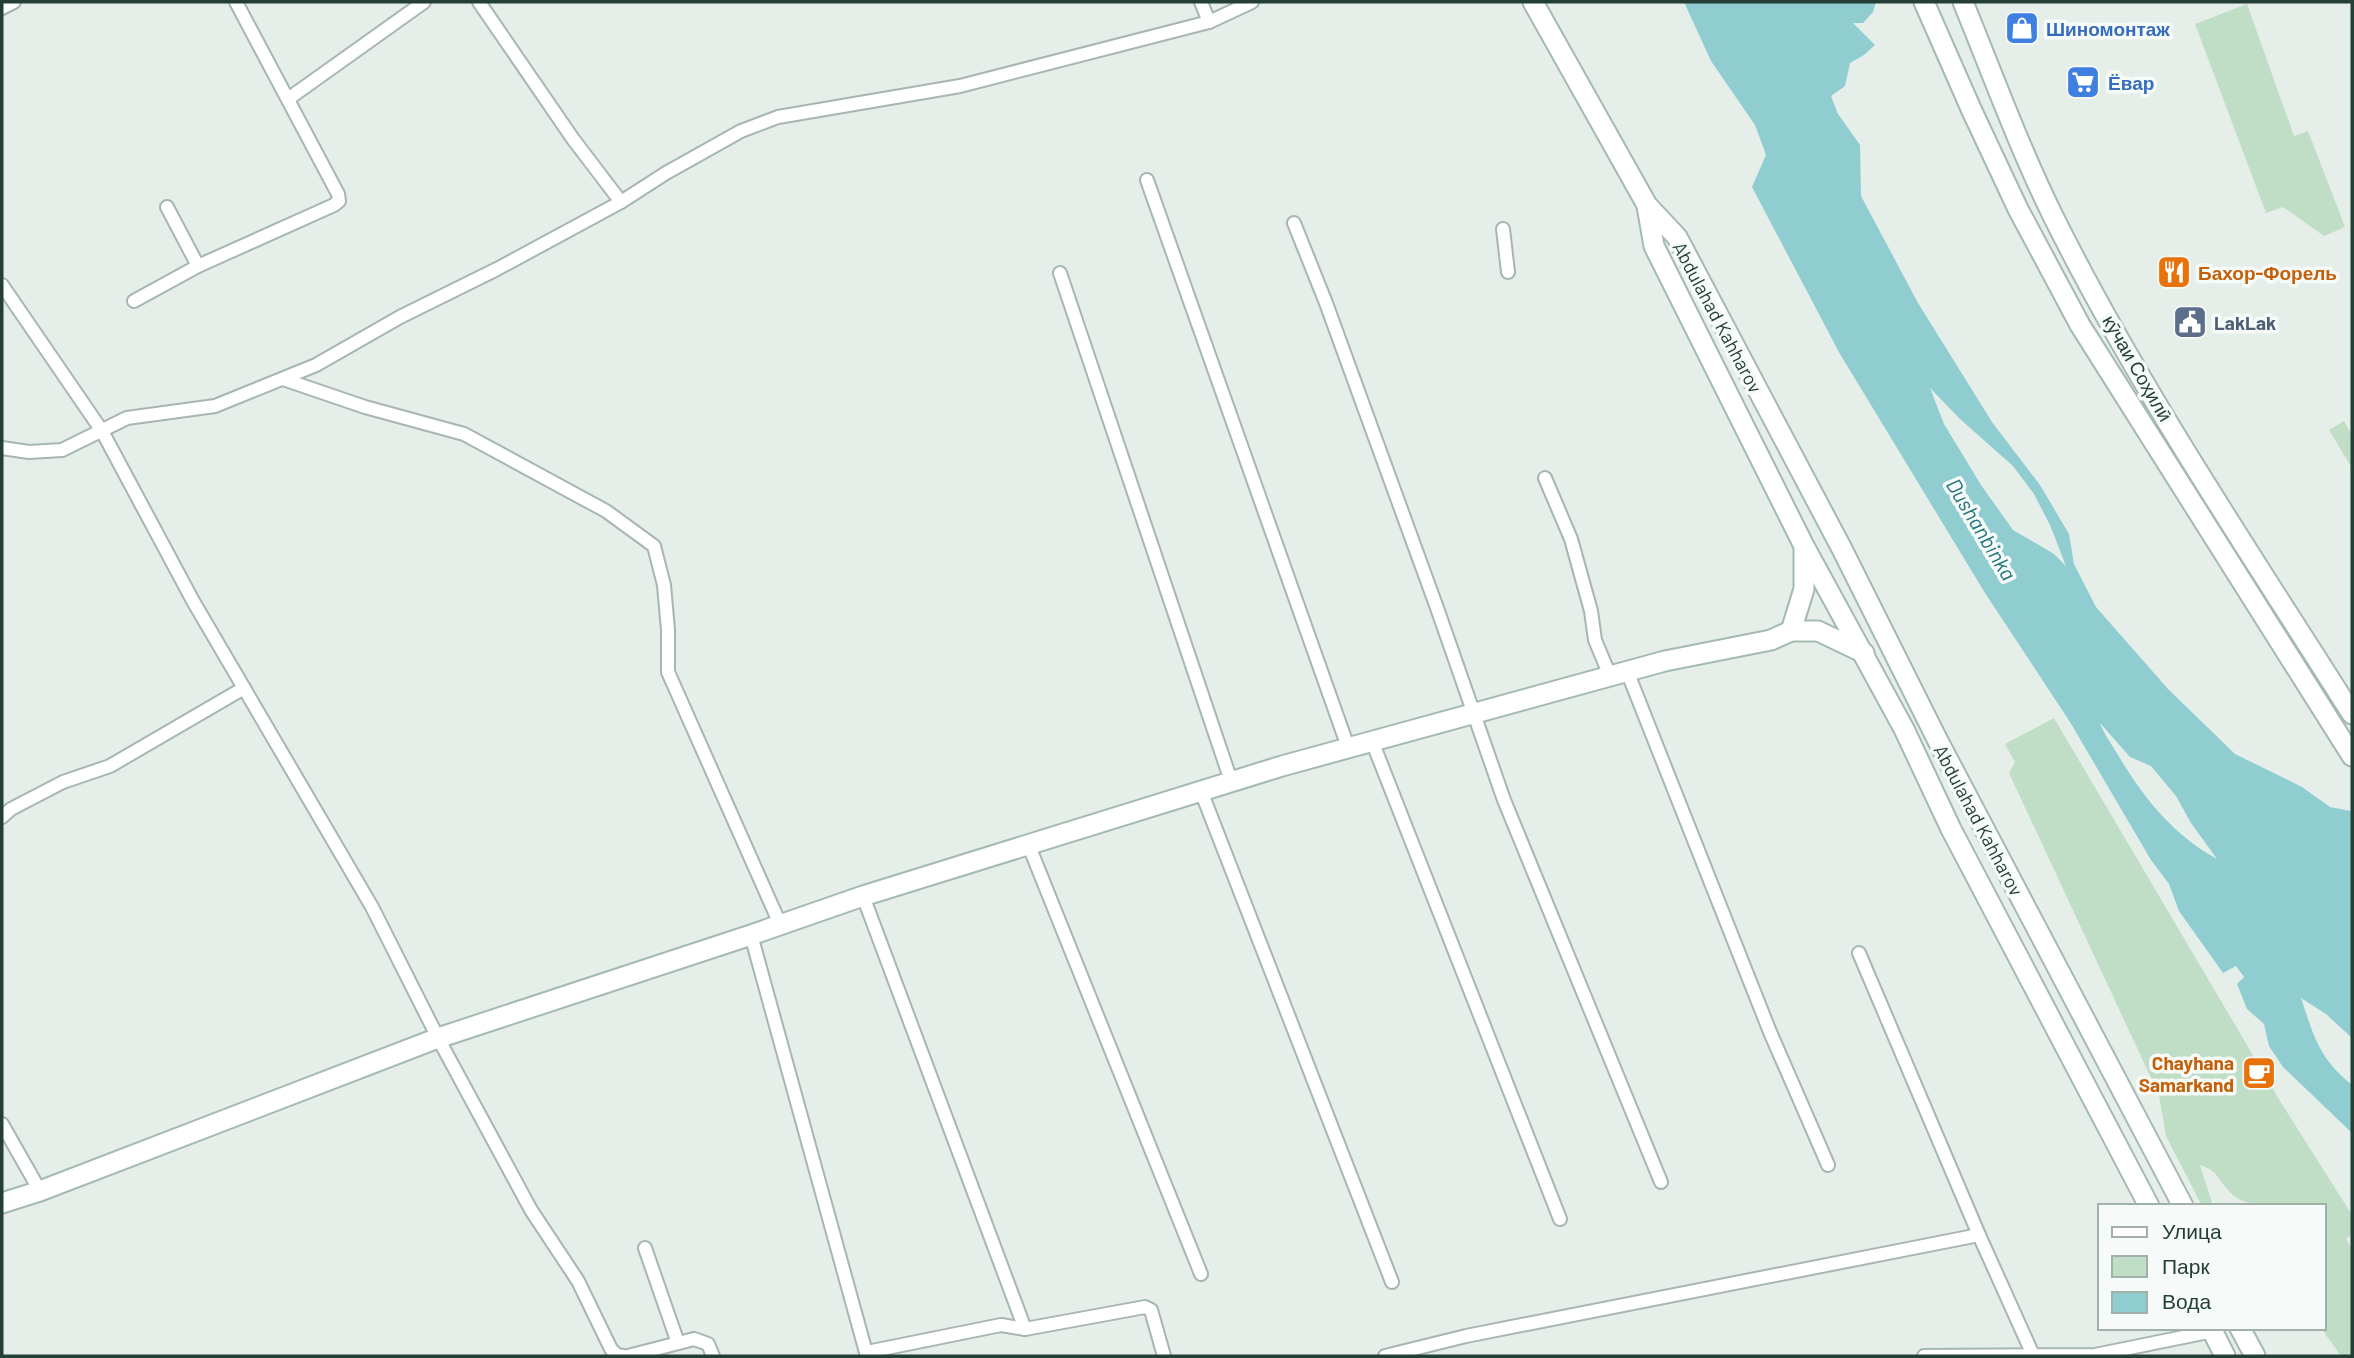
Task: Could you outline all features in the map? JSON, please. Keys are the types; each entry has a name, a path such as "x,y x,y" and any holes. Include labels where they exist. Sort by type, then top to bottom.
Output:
{"main road":[{"path":"1924,2 2018,209 2080,325 2352,755"},
{"name":"кӯчаи Соҳилӣ","path":"1962,2 2053,215 2124,346 2195,466 2352,714"},
{"path":"1533,3 1647,205"},
{"name":"Abdulahad Kahharov","path":"1647,205 1654,246 1803,544 1864,653 1957,840 2149,1204"},
{"name":"Abdulahad Kahharov","path":"1647,205 1677,237 2182,1204"},
{"path":"1791,631 1804,589 1803,544"},
{"path":"2,1203 40,1191 438,1038 863,896 1231,781 1618,673 1771,640 1791,631 1818,631 1864,653"},
{"path":"2212,1330 2225,1356"},
{"path":"2242,1330 2255,1356"}],"street":[{"path":"2,8 14,2"},
{"path":"134,301 198,266 339,201 338,194 236,2"},
{"path":"288,99 424,2"},
{"path":"479,2 573,139 621,202"},
{"path":"1200,2 1209,22"},
{"path":"2,448 29,452 62,450 127,418 215,406 316,365 400,317 497,269 621,202 741,131 778,117 960,86 1209,22 1252,2"},
{"path":"1147,180 1348,747"},
{"path":"167,207 198,266"},
{"path":"1294,223 1326,303 1504,800 1661,1182"},
{"path":"1503,229 1508,272"},
{"path":"1060,273 1231,781"},
{"path":"2,285 102,431 186,590 372,907 438,1038 531,1210 578,1281 611,1349 617,1355 623,1356"},
{"path":"283,379 365,407 464,434 606,511 654,547 663,585 668,630 668,672 780,925"},
{"path":"1545,478 1571,539 1591,611 1595,639 1618,673 1828,1165"},
{"path":"2,817 11,809 63,782 110,766 244,688"},
{"path":"1372,741 1560,1219"},
{"path":"1201,792 1392,1282"},
{"path":"1028,846 1201,1274"},
{"path":"863,896 1025,1329"},
{"path":"751,935 867,1354 1001,1325 1025,1329 1145,1307 1151,1310 1164,1356"},
{"path":"1859,953 2033,1355"},
{"path":"2,1124 40,1191"},
{"path":"1385,1356 1479,1333 1979,1235"},
{"path":"645,1248 678,1343"},
{"path":"1924,1356 2095,1354 2212,1330"},
{"path":"628,1356 694,1339 708,1344 713,1356"}],"green space":[{"path":"2247,4 2294,136 2308,131 2345,227 2324,236 2283,207 2266,213 2195,24"},
{"path":"2344,421 2352,436 2352,468 2329,430"},
{"path":"2054,718 2280,1101 2352,1215 2352,1234 2346,1239 2352,1249 2352,1356 2341,1356 2322,1330 2326,1330 2326,1204 2255,1204 2240,1200 2215,1173 2200,1165 2212,1204 2201,1204 2166,1136 2159,1095 2009,773 2015,762 2005,744"}],"water":[{"name":"Dushanbinka","path":"1684,2 1876,2 1873,12 1863,23 1853,23 1875,45 1850,63 1845,86 1831,96 1838,114 1860,145 1861,196 1918,303 1992,422 2040,485 2069,534 2074,564 2096,607 2168,689 2235,754 2302,787 2330,807 2351,811 2352,1038 2326,1014 2301,998 2319,1046 2332,1066 2352,1085 2352,1133 2283,1067 2269,1046 2264,1024 2247,1009 2237,984 2244,977 2236,966 2223,973 2179,911 2169,884 2151,860 2070,722 1985,593 1840,354 1752,187 1766,155 1755,125 1711,61","holes":["1930,388 2013,466 2034,494 2066,566 2054,554 2013,530 1981,485 1944,424","2100,723 2130,757 2151,766 2176,796 2191,823 2217,859 2186,839 2160,814 2128,771"]}],"place":[{"name":"Шиномонтаж","path":"2022,28"},
{"name":"Ёвар","path":"2083,82"},
{"name":"Бахор-Форель","path":"2174,272"},
{"name":"LakLak","path":"2190,322"},
{"name":"Chayhana Samarkand","path":"2259,1073"}]}
